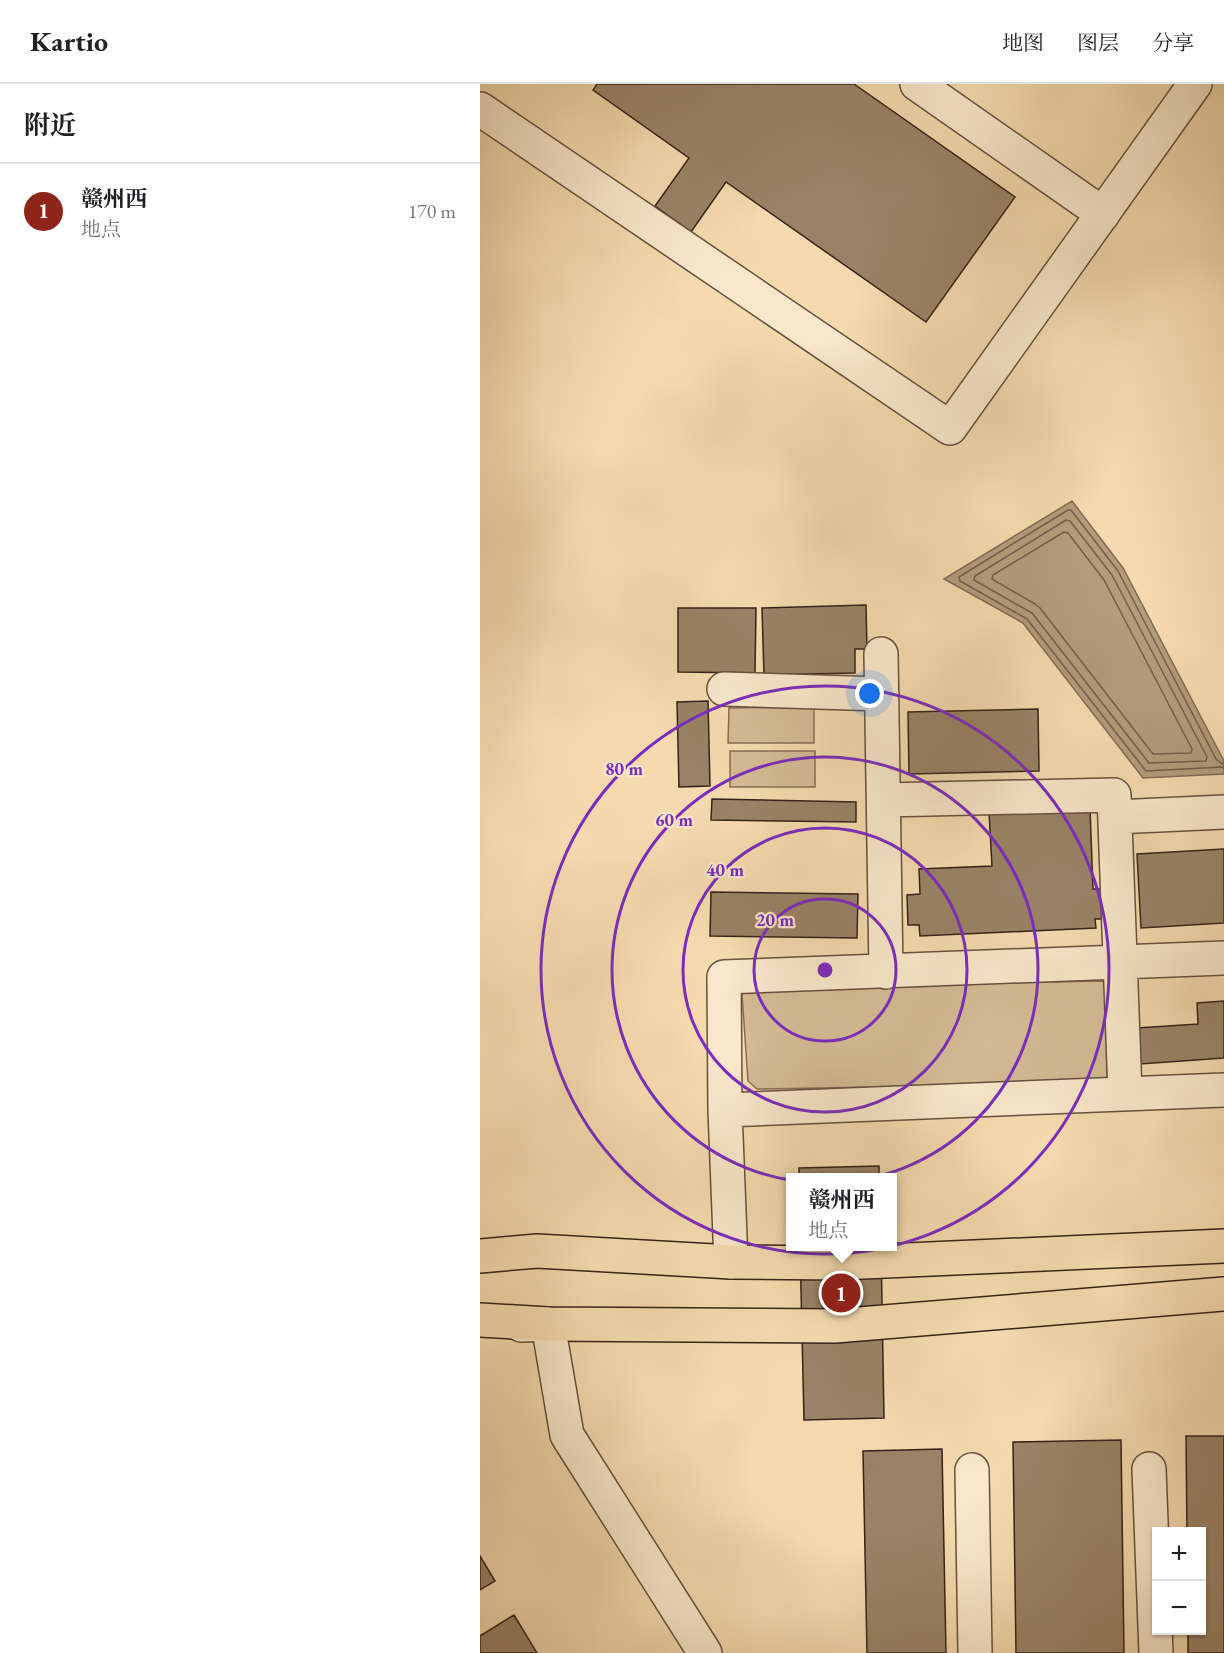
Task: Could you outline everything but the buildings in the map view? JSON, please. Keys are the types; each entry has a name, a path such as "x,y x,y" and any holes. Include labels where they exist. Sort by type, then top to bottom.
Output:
{"highway":[{"path":"480,1256 537,1251 730,1262 840,1263 1224,1246"},
{"path":"480,1320 548,1324 835,1326 1224,1294"}],"street":[{"path":"917,84 1103,214"},
{"path":"480,109 950,428 1195,84"},
{"path":"881,654 886,972"},
{"path":"724,689 882,694"},
{"path":"884,800 1114,795 1125,1093"},
{"path":"1115,818 1224,812"},
{"path":"730,1262 724,978 1224,958"},
{"path":"725,1110 1224,1090"},
{"path":"480,1249 537,1251"},
{"path":"480,1327 548,1324 567,1436 705,1653"},
{"path":"1149,1469 1156,1653"},
{"path":"972,1470 975,1653"}],"shaded area":[{"path":"814,707 814,743 728,743 729,708"},
{"path":"730,751 815,751 815,787 730,787"},
{"path":"1104,981 1109,989 1107,1077 1100,1083 757,1089 748,1081 742,994 753,987"}],"water":[{"path":"1072,501 1123,568 1224,761 1224,774 1143,778 1023,623 944,579"}],"place":[{"name":"赣州西","path":"841,1293"}]}
